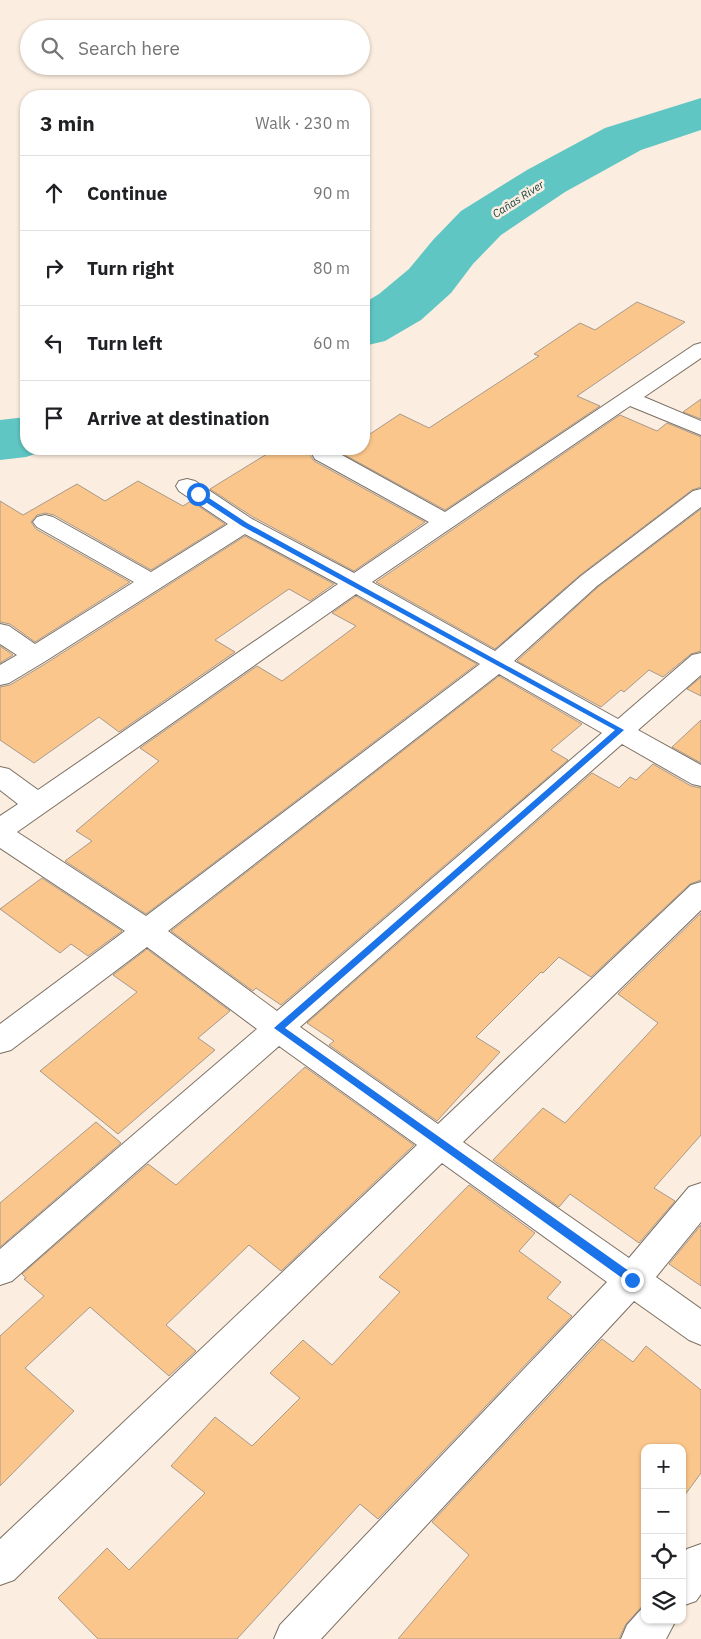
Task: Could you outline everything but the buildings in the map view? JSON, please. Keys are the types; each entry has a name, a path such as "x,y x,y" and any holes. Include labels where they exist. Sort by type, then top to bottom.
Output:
{"street":[{"path":"0,830 355,583 631,399 701,349"},
{"path":"631,399 701,430"},
{"path":"325,455 446,522"},
{"path":"187,486 244,524 355,583 701,777"},
{"path":"0,1041 147,932 497,662 589,581 701,496"},
{"path":"45,522 150,582"},
{"path":"0,677 244,524"},
{"path":"0,632 35,656"},
{"path":"0,1270 701,661"},
{"path":"0,776 37,804"},
{"path":"0,834 147,932 278,1028 701,1329"},
{"path":"0,1566 701,893"},
{"path":"294,1639 632,1280 701,1197"},
{"path":"686,1582 701,1563"},
{"path":"642,1639 653,1624"}],"waterway":[{"name":"Cañas River","path":"370,324 400,307 430,281 453,252 481,223 546,181 623,139 701,113"},
{"name":"Cañas River","path":"0,440 20,438"}],"route":[{"path":"198,494 244,524 355,583 620,730 278,1028 632,1280"}]}
